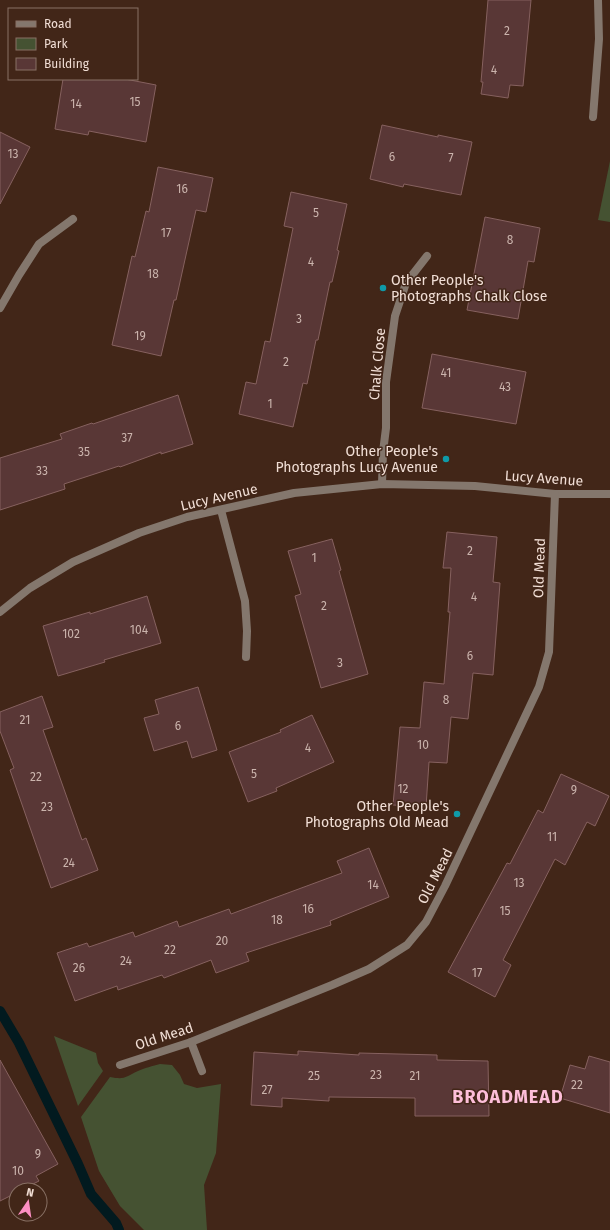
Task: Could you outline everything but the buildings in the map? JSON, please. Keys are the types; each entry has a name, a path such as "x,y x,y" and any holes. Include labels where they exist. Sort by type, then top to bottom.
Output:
{"street":[{"path":"593,117 599,39 598,0"},
{"path":"0,308 39,244 74,219"},
{"name":"Chalk Close","path":"382,484 383,452 386,428 386,382 395,316 406,283 427,256"},
{"name":"Lucy Avenue","path":"0,612 48,576 85,556 139,533 187,517 294,493 382,484 474,486 555,494 610,494"},
{"name":"Old Mead","path":"120,1064 191,1042 369,969 407,945 426,922 445,886 540,687 549,652 555,494"},
{"path":"221,510 245,601 247,631 246,657"},
{"path":"191,1042 202,1071"}],"green space":[{"path":"610,161 610,222 598,220"},
{"path":"54,1036 96,1053 98,1063 103,1071 78,1106"},
{"path":"160,1064 172,1065 180,1075 184,1084 197,1088 221,1084 216,1153 204,1185 207,1230 144,1230 120,1206 99,1171 81,1117 110,1077 125,1077 143,1069"}],"waterway":[{"path":"0,1011 19,1043 91,1194 116,1223 119,1230"}],"place":[{"name":"Other People's Photographs Chalk Close","path":"383,288"},
{"name":"Other People's Photographs Lucy Avenue","path":"446,459"},
{"name":"Other People's Photographs Old Mead","path":"457,814"}],"district":[{"name":"BROADMEAD","path":"508,1097"}]}
